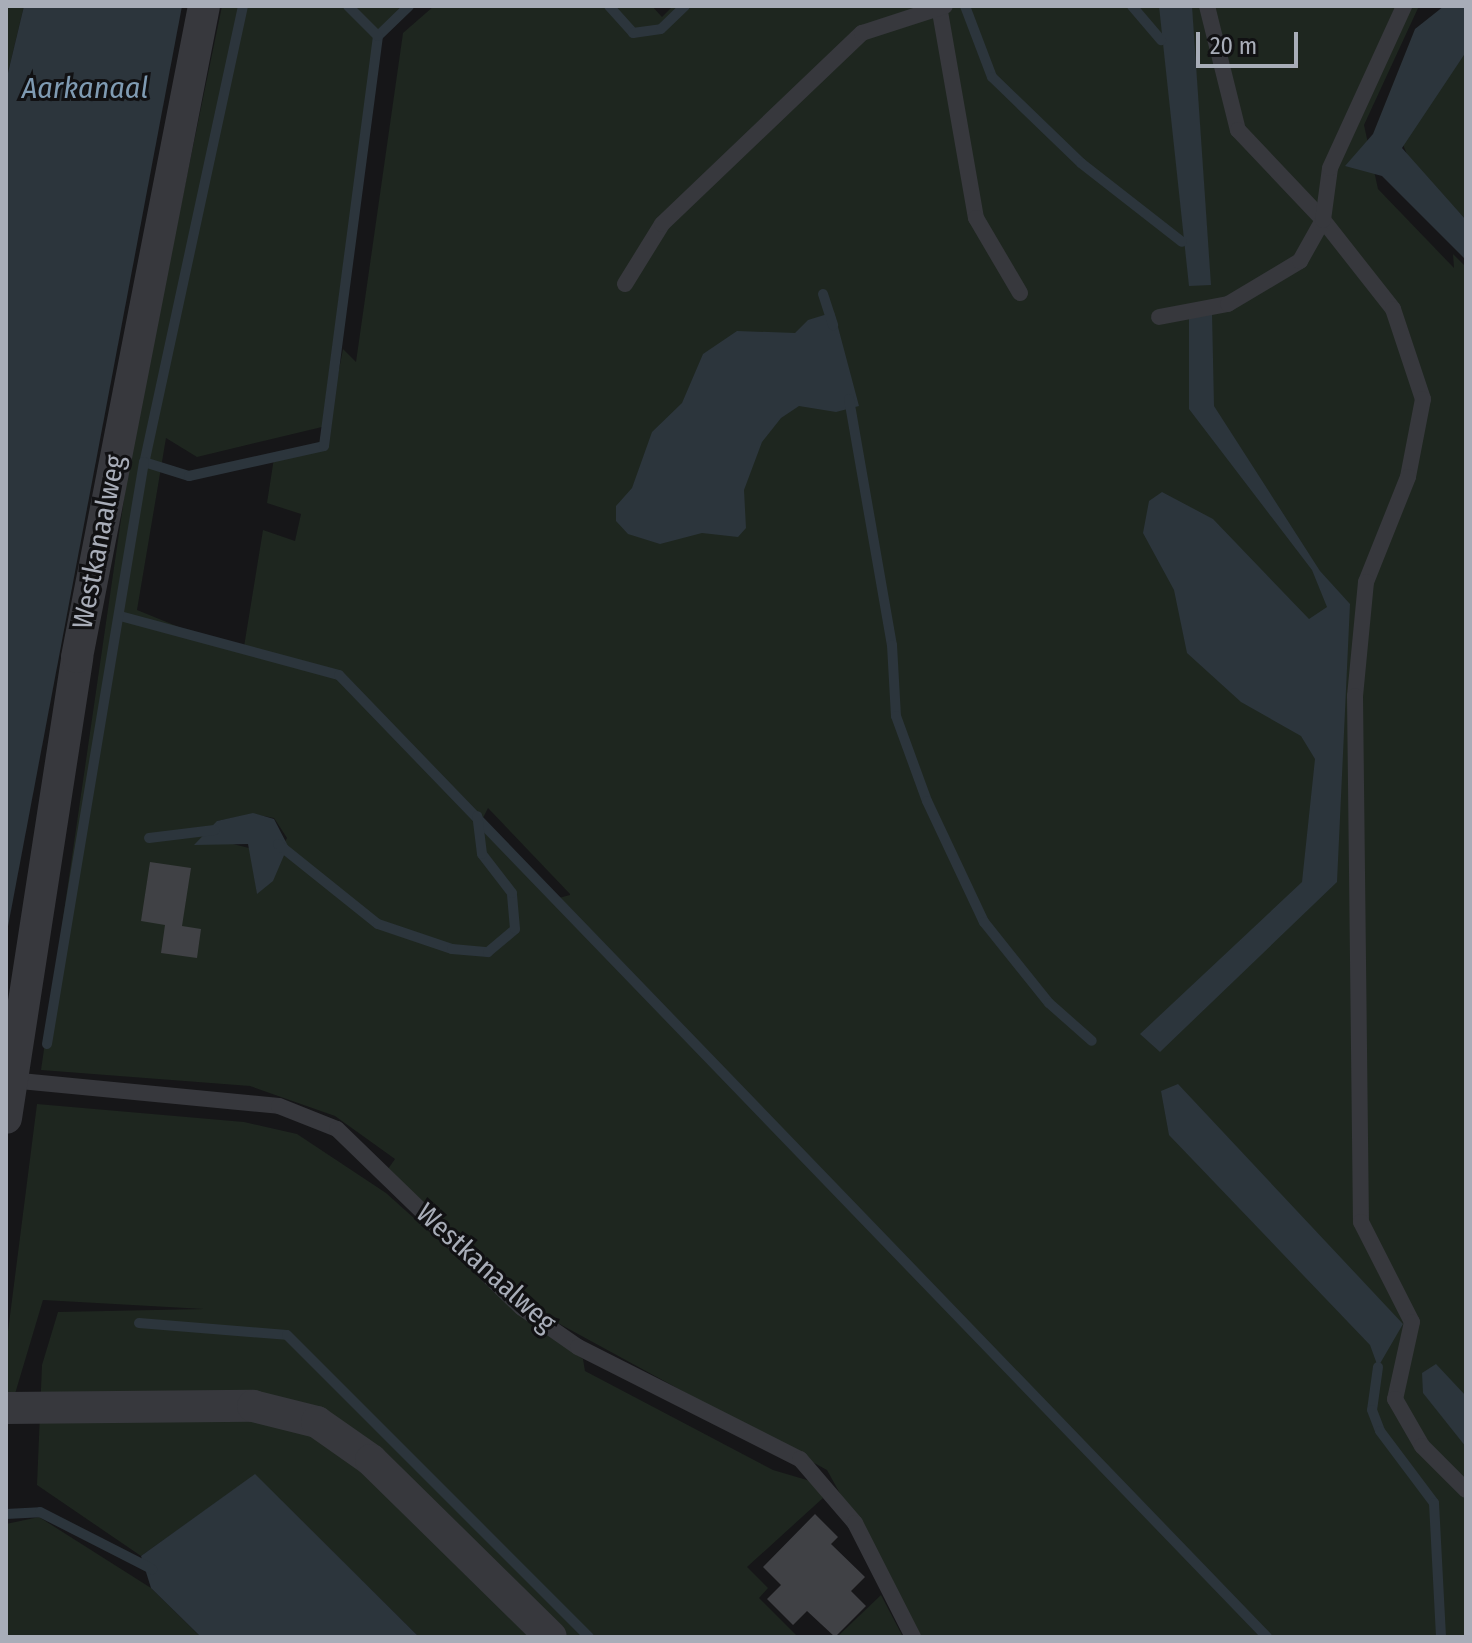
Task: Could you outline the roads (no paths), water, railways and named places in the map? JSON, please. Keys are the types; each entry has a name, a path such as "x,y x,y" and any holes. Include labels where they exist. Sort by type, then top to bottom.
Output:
{"street":[{"name":"Westkanaalweg","path":"6,1118 77,657 204,6"},
{"path":"6,1408 253,1406 317,1422 371,1460 551,1637"}],"lane":[{"path":"625,284 662,224 862,33 941,6 976,218 1020,293"},
{"path":"1207,6 1238,130 1323,220 1393,309 1423,399 1408,477 1366,582 1355,696 1361,1222 1412,1322 1395,1399 1422,1446 1466,1490"},
{"path":"1159,317 1228,304 1300,261 1323,220 1330,168 1404,6"},
{"name":"Westkanaalweg","path":"10,1080 279,1106 337,1129 522,1308 578,1347 800,1459 855,1523 913,1637"}],"water":[{"name":"Aarkanaal","path":"24,6 182,6 6,937 6,81"},
{"path":"1159,6 1192,6 1211,285 1189,286"},
{"path":"1444,6 1466,6 1466,52 1402,148 1466,220 1466,260 1382,176 1345,166 1373,134 1415,29"},
{"path":"834,312 859,406 836,412 799,406 781,418 762,442 744,490 746,528 738,537 702,533 660,544 628,534 616,521 616,506 632,488 652,432 682,403 703,354 737,331 795,333 808,320"},
{"path":"1212,313 1214,406 1320,571 1350,604 1337,882 1160,1052 1140,1034 1302,882 1315,759 1301,736 1241,702 1187,653 1174,590 1143,533 1149,501 1162,492 1213,519 1309,619 1327,607 1312,570 1189,409 1189,316"},
{"path":"253,813 274,819 288,846 273,881 257,894 248,844 194,845 217,821"},
{"path":"1178,1084 1403,1324 1378,1367 1370,1345 1169,1135 1161,1091"},
{"path":"1436,1364 1466,1396 1466,1447 1423,1393 1422,1373"},
{"path":"255,1474 419,1637 201,1637 151,1588 141,1556"}],"waterway":[{"path":"243,6 144,462 189,476 324,446 378,36 409,6"},
{"path":"348,6 378,36"},
{"path":"609,6 633,33 661,29 685,6"},
{"path":"965,6 992,77 1081,163 1182,242"},
{"path":"1132,6 1161,40"},
{"path":"823,294 833,325"},
{"path":"849,399 892,645 896,716 927,801 984,922 1049,1003 1092,1041"},
{"path":"47,1044 144,462"},
{"path":"120,616 339,675 1267,1637"},
{"path":"278,844 378,924 452,949 488,952 515,929 512,893 482,854 477,816"},
{"path":"149,838 215,830"},
{"path":"139,1323 287,1335 589,1637"},
{"path":"1378,1367 1372,1410 1380,1431 1434,1503 1441,1637"},
{"path":"6,1514 40,1512 152,1569"}]}
